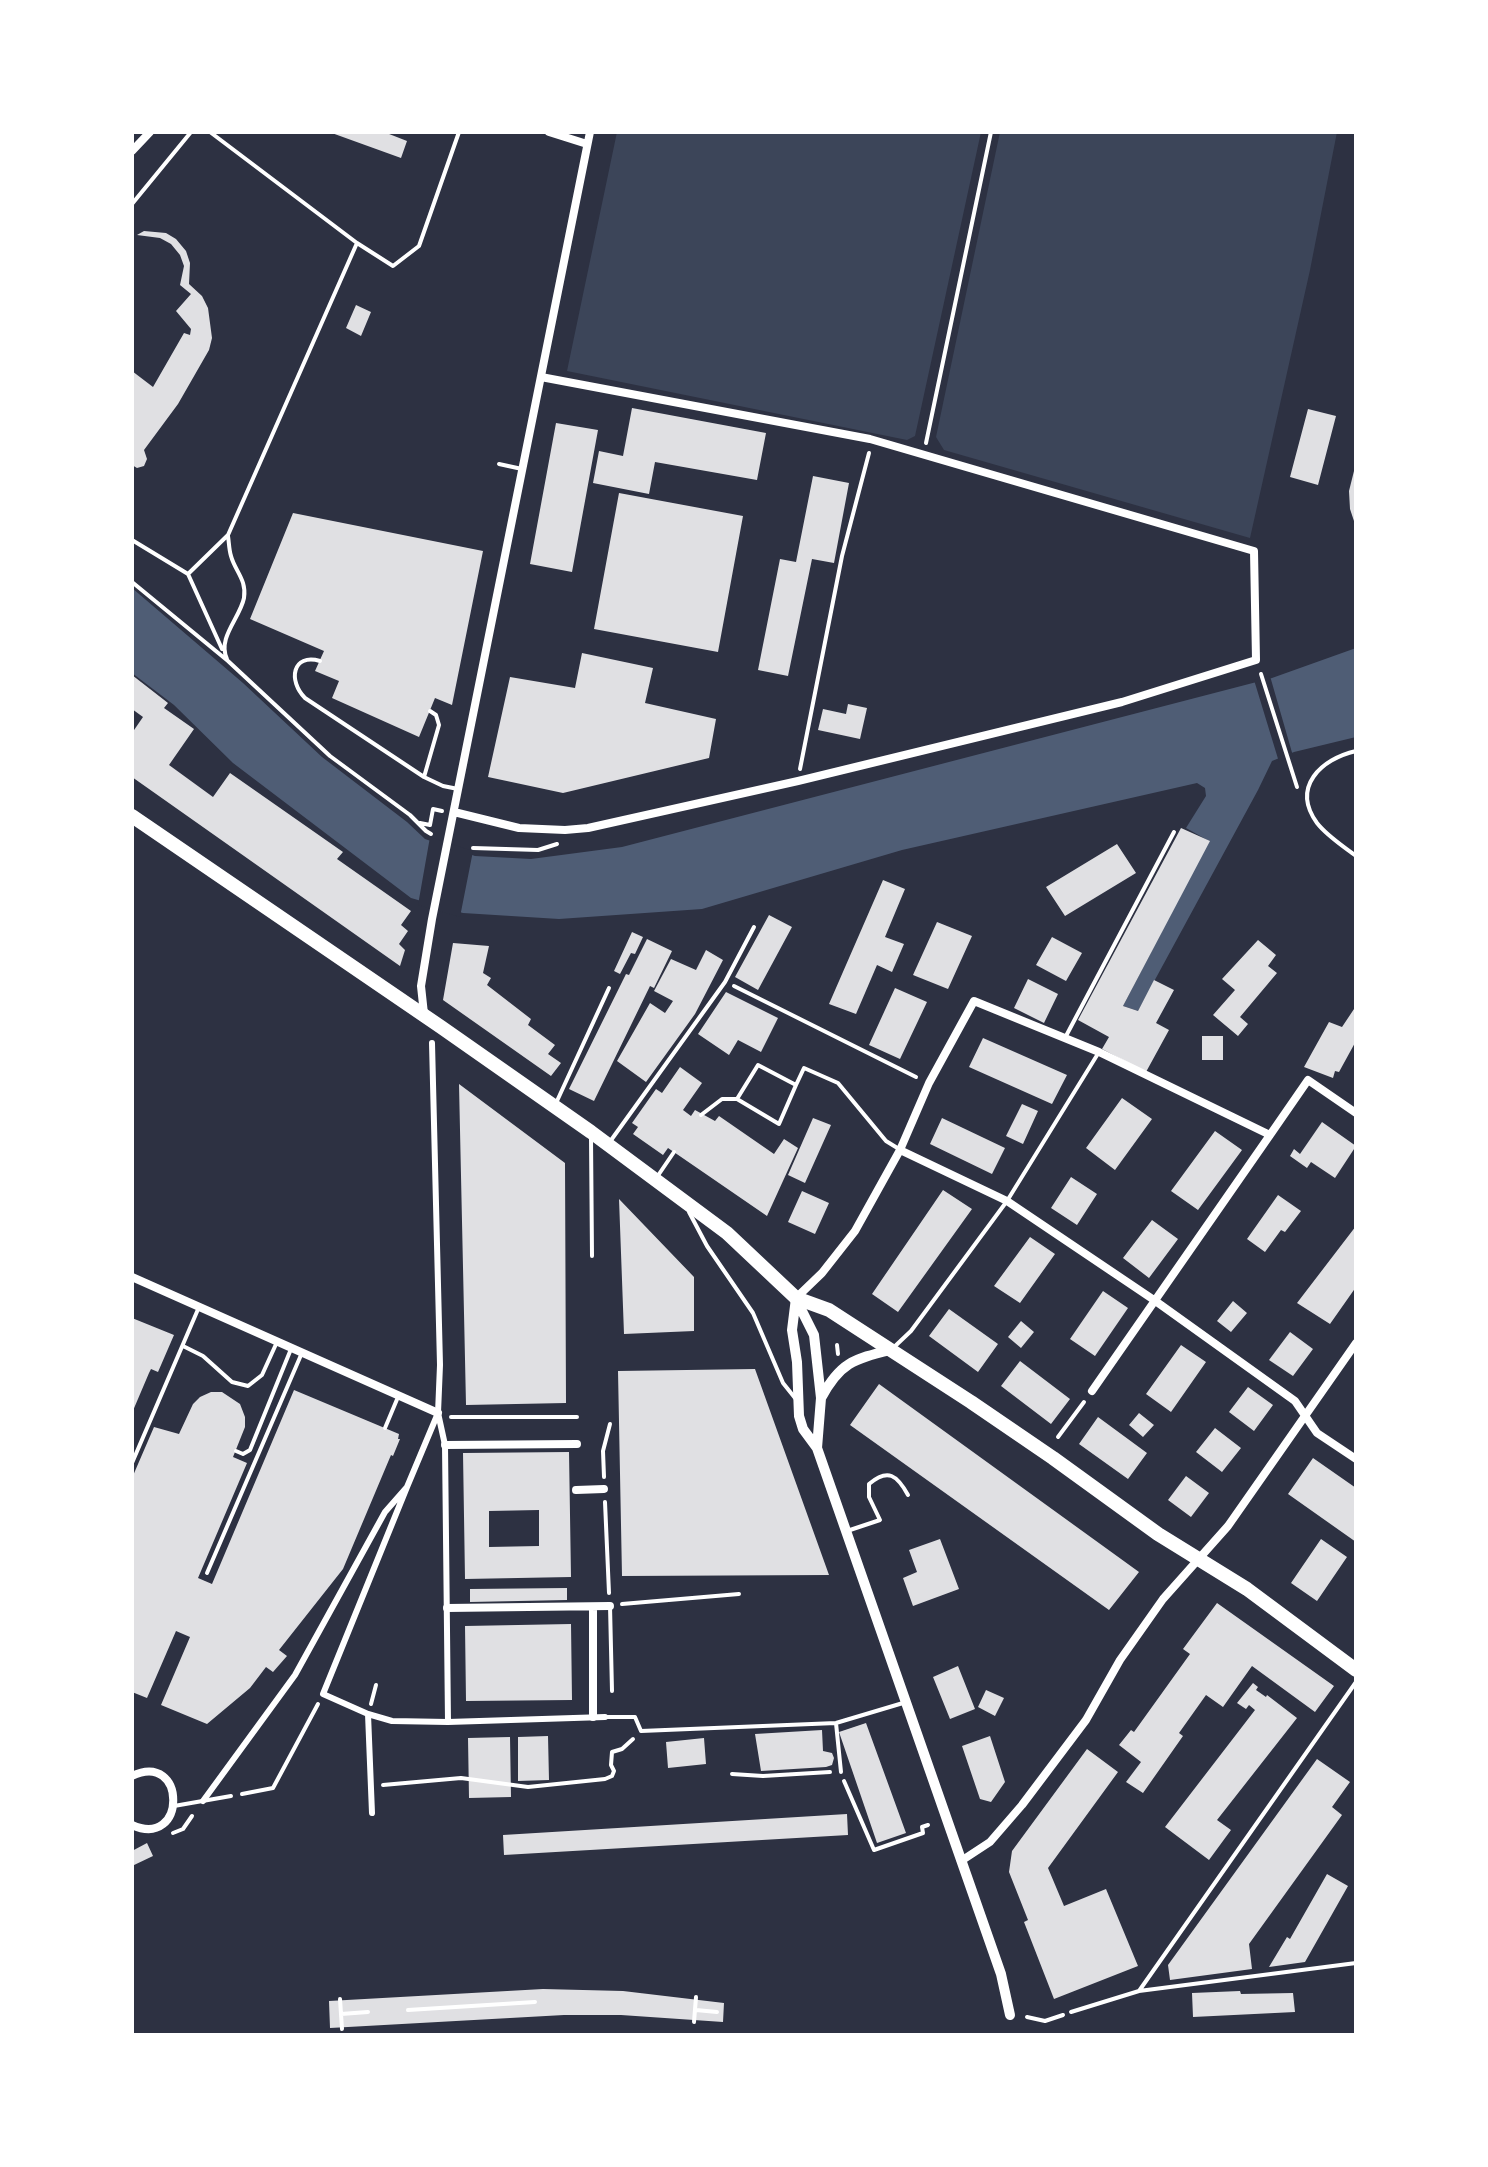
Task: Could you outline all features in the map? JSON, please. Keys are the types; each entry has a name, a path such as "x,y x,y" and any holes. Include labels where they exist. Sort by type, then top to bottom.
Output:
{"main road":[{"path":"132,816 591,1132 727,1233 796,1298 829,1310 891,1350 1053,1458 1158,1534 1247,1589 1356,1670"}],"street":[{"path":"132,151 150,132"},
{"path":"549,132 587,144"},
{"path":"424,1015 421,986 432,919 590,132"},
{"path":"454,812 519,828 588,828 798,781 1122,702 1256,660 1254,551 870,439 541,377"},
{"path":"1010,2015 1001,1974 817,1448 803,1429 792,1330 796,1298 822,1273 855,1231 900,1150 929,1083 974,1001 1099,1052 1270,1135"},
{"path":"432,1043 440,1365 438,1413 445,1445 448,1722"},
{"path":"1092,1391 1308,1080 1356,1113"},
{"path":"900,1150 1007,1201 1154,1300 1295,1401 1317,1433 1356,1459"},
{"path":"132,1277 438,1413"},
{"path":"796,1298 814,1335 821,1398 817,1448"},
{"path":"961,1861 1003,1830 1086,1720 1112,1673 1163,1599 1228,1526 1356,1343"},
{"path":"821,1398 833,1376 844,1366 863,1356 891,1350"},
{"path":"438,1413 323,1694 392,1721 605,1717"},
{"path":"445,1445 577,1444"},
{"path":"203,1801 295,1675 385,1512 407,1487"},
{"path":"576,1490 604,1489"},
{"path":"447,1608 610,1606"},
{"path":"593,1607 593,1717"},
{"path":"368,1714 372,1813"},
{"path":"132,1776 145,1772 162,1776 173,1789 174,1806 165,1822 157,1827 147,1829 132,1825"}],"lane":[{"path":"499,464 522,469"},
{"path":"320,661 308,658 298,665 295,674 297,691 424,777 458,789"},
{"path":"424,777 439,725 436,715 430,711"},
{"path":"1356,751 1320,766 1309,790 1309,809 1317,823 1356,856"},
{"path":"1065,1038 1174,832"},
{"path":"608,1145 725,982 754,927"},
{"path":"554,1107 609,988"},
{"path":"891,1350 911,1331 1007,1201 1099,1052"},
{"path":"737,1099 758,1065 796,1085"},
{"path":"701,1115 722,1099 737,1099 779,1124 804,1068 838,1083 886,1141 900,1150"},
{"path":"591,1132 592,1256"},
{"path":"655,1179 674,1152"},
{"path":"682,1199 707,1246 753,1313 783,1383 798,1402"},
{"path":"132,1463 199,1307"},
{"path":"183,1346 203,1356 232,1382 248,1386 262,1375 277,1342"},
{"path":"236,1451 243,1454 250,1450 291,1348"},
{"path":"207,1573 302,1353"},
{"path":"385,1428 398,1395"},
{"path":"846,1531 880,1520 869,1497 869,1484 879,1475 891,1475 898,1479 908,1495"},
{"path":"610,1606 612,1691"},
{"path":"1139,1991 1356,1682"},
{"path":"605,1717 635,1717 641,1731 836,1723 905,1702"},
{"path":"836,1723 841,1772"},
{"path":"174,1806 231,1796"},
{"path":"1071,2012 1139,1991 1356,1963"}],"path":[{"path":"132,204 191,132"},
{"path":"210,132 357,243 393,266 419,246 459,132"},
{"path":"923,455 991,132"},
{"path":"188,574 228,535 357,243"},
{"path":"798,781 842,556 867,466 870,439"},
{"path":"228,535 231,556 244,586 244,599 224,643 228,661"},
{"path":"132,540 188,574 228,661"},
{"path":"132,582 228,661 330,756 431,834"},
{"path":"1262,678 1292,773"},
{"path":"418,823 430,825 433,809 439,811"},
{"path":"473,848 538,850 562,842 565,830"},
{"path":"725,982 929,1083"},
{"path":"837,1345 838,1354"},
{"path":"1058,1437 1092,1391"},
{"path":"438,1413 458,1418 577,1417"},
{"path":"610,1424 603,1451 610,1606 739,1594"},
{"path":"231,1796 273,1788 323,1694"},
{"path":"371,1786 461,1778 528,1787 605,1779 612,1776 614,1771 612,1752 627,1745 641,1731"},
{"path":"732,1774 763,1776 841,1772 874,1850 923,1833 922,1827 928,1825"},
{"path":"694,2022 696,1997"},
{"path":"340,1999 342,2029"},
{"path":"408,2010 535,2002"},
{"path":"695,2010 717,2012"},
{"path":"341,2014 368,2012"},
{"path":"1027,2017 1045,2021"}],"shaded area":[{"path":"617,132 981,132 915,436 907,440 567,371"},
{"path":"1000,132 1337,132 1310,270 1250,538 944,450 936,437"},
{"path":"132,588 243,683 322,757 425,839 475,856 531,859 622,847 1272,678 1356,648 1356,737 1294,752 1272,761 1138,1011 1123,1006 1209,841 1186,828 1206,796 1205,788 1197,783 902,850 702,909 559,919 463,913 411,898 233,763 174,705 132,673"}],"pier":[{"path":"1270,676 1293,756 1279,762 1254,680"},
{"path":"430,837 473,851 460,917 418,905"}],"building":[{"path":"329,132 384,132 407,141 401,158"},
{"path":"144,231 166,233 186,251 190,263 189,284 202,296 208,308 212,338 209,350 178,404 144,450 147,459 144,466 137,468 132,465 132,371 153,387 184,333 190,335 191,329 176,311 191,294 180,285 184,266 180,255 171,244 160,238 137,235"},
{"path":"356,305 371,312 361,336 346,328"},
{"path":"632,408 766,433 757,480 655,462 649,494 593,483 599,451 623,456"},
{"path":"1308,409 1336,416 1318,485 1290,477"},
{"path":"556,423 598,430 572,572 530,564"},
{"path":"1356,467 1355,524 1349,491"},
{"path":"813,476 849,483 834,563 812,559 788,676 758,670 780,559 796,562"},
{"path":"619,493 743,516 718,652 594,629"},
{"path":"293,513 483,551 452,705 435,698 419,737 332,698 339,681 315,671 324,651 250,619"},
{"path":"582,653 653,668 645,703 716,719 709,758 563,793 488,777 510,677 575,688"},
{"path":"132,675 168,703 164,708 194,729 169,765 213,797 230,773 343,852 337,859 411,911 401,925 408,931 399,944 405,950 400,966 132,777 132,733 143,717 132,709"},
{"path":"848,704 867,708 860,739 818,730 823,709 846,714"},
{"path":"1181,828 1210,841 1123,1006 1138,1011 1154,980 1174,990 1156,1023 1169,1030 1146,1072 1102,1049 1109,1037 1078,1020"},
{"path":"1117,844 1136,873 1065,916 1046,887"},
{"path":"883,880 905,889 885,937 904,944 892,972 877,965 856,1014 829,1004"},
{"path":"769,915 792,927 758,990 735,977"},
{"path":"937,922 972,936 948,989 913,975"},
{"path":"632,932 643,937 620,974 614,971"},
{"path":"1052,937 1082,953 1066,981 1036,965"},
{"path":"647,939 672,951 654,988 650,986 594,1101 569,1089 626,974 629,975"},
{"path":"1258,940 1276,955 1268,966 1277,973 1240,1017 1248,1024 1238,1036 1213,1015 1235,990 1222,979"},
{"path":"453,943 489,946 483,973 491,978 487,985 531,1019 528,1025 555,1045 548,1054 561,1063 551,1076 443,1000"},
{"path":"706,950 723,960 695,1014 646,1082 617,1061 650,1003 665,1013 673,1001 654,991 671,959 696,970"},
{"path":"1028,979 1058,994 1044,1023 1014,1008"},
{"path":"895,988 927,1002 900,1059 869,1045"},
{"path":"726,992 778,1018 761,1052 738,1040 729,1055 698,1034"},
{"path":"1356,1006 1356,1041 1339,1072 1335,1071 1333,1078 1304,1067 1329,1022 1342,1027"},
{"path":"1202,1036 1223,1036 1223,1060 1202,1060"},
{"path":"983,1038 1067,1075 1052,1104 969,1067"},
{"path":"680,1067 702,1083 683,1110 691,1116 695,1110 715,1121 719,1116 774,1154 784,1139 798,1148 767,1216 668,1148 663,1155 633,1134 638,1127 632,1123 656,1089 662,1093"},
{"path":"459,1084 565,1163 566,1403 466,1405"},
{"path":"1122,1098 1152,1119 1115,1170 1086,1148"},
{"path":"1022,1104 1038,1111 1023,1144 1006,1136"},
{"path":"813,1118 831,1125 805,1183 788,1175"},
{"path":"942,1118 1005,1148 992,1174 930,1144"},
{"path":"1322,1122 1356,1146 1335,1178 1311,1162 1307,1168 1290,1156 1294,1149 1300,1154"},
{"path":"1215,1131 1242,1150 1198,1210 1171,1191"},
{"path":"1071,1177 1097,1194 1077,1225 1051,1208"},
{"path":"943,1190 972,1209 898,1312 872,1294"},
{"path":"802,1191 829,1203 815,1234 788,1222"},
{"path":"1278,1195 1301,1211 1285,1232 1281,1230 1265,1252 1247,1239"},
{"path":"619,1199 694,1277 694,1331 624,1334"},
{"path":"1152,1220 1178,1239 1149,1278 1123,1258"},
{"path":"1356,1226 1356,1287 1330,1324 1297,1303"},
{"path":"1030,1237 1055,1254 1020,1303 994,1286"},
{"path":"1103,1291 1128,1308 1095,1356 1070,1339"},
{"path":"1233,1301 1247,1313 1231,1332 1217,1321"},
{"path":"949,1309 998,1344 978,1372 929,1336"},
{"path":"132,1318 174,1335 158,1372 151,1369 132,1413"},
{"path":"1021,1321 1034,1332 1021,1348 1008,1337"},
{"path":"1290,1332 1313,1349 1293,1376 1269,1360"},
{"path":"1181,1345 1206,1362 1171,1412 1146,1394"},
{"path":"1020,1361 1070,1399 1051,1424 1001,1386"},
{"path":"755,1369 829,1575 622,1576 618,1371"},
{"path":"879,1384 1139,1572 1109,1610 850,1425"},
{"path":"1248,1387 1273,1405 1254,1431 1229,1412"},
{"path":"294,1390 399,1434 400,1439 343,1569 279,1650 287,1656 273,1672 266,1667 250,1688 207,1724 161,1705 190,1637 176,1631 147,1698 132,1692 132,1478 154,1427 179,1434 193,1404 211,1392 222,1392 240,1404 245,1427 233,1457 247,1463 198,1578 212,1584"},
{"path":"1139,1413 1154,1425 1143,1437 1129,1425"},
{"path":"1098,1417 1147,1453 1128,1479 1079,1444"},
{"path":"1215,1428 1241,1448 1222,1472 1196,1452"},
{"path":"569,1452 571,1577 465,1579 463,1453","holes":["539,1510 539,1546 489,1547 489,1511"]},
{"path":"1313,1458 1356,1488 1356,1542 1288,1494"},
{"path":"1186,1476 1209,1493 1191,1517 1168,1500"},
{"path":"940,1539 959,1589 913,1606 903,1578 917,1572 909,1550"},
{"path":"1321,1539 1347,1557 1317,1601 1291,1583"},
{"path":"567,1588 567,1600 470,1602 470,1589"},
{"path":"1217,1603 1334,1686 1315,1712 1252,1666 1223,1707 1206,1695 1179,1733 1183,1736 1143,1793 1126,1782 1141,1762 1119,1745 1131,1730 1134,1732 1190,1654 1183,1649"},
{"path":"571,1624 572,1700 466,1701 465,1626"},
{"path":"958,1666 975,1709 950,1719 933,1677"},
{"path":"1253,1683 1258,1687 1256,1690 1297,1718 1217,1820 1231,1830 1209,1860 1165,1827 1255,1710 1249,1705 1246,1709 1237,1703"},
{"path":"986,1690 1004,1698 995,1716 978,1707"},
{"path":"866,1723 906,1833 877,1843 839,1732"},
{"path":"822,1730 823,1751 832,1753 832,1765 761,1771 755,1734"},
{"path":"548,1736 549,1780 518,1781 518,1737"},
{"path":"990,1736 1005,1782 991,1802 980,1799 962,1746"},
{"path":"510,1737 511,1797 469,1798 468,1738"},
{"path":"704,1738 706,1764 668,1768 666,1742"},
{"path":"1087,1749 1118,1772 1048,1868 1064,1906 1106,1889 1138,1966 1054,1999 1024,1922 1028,1920 1009,1872 1012,1851"},
{"path":"1317,1759 1350,1782 1332,1807 1342,1815 1249,1944 1252,1969 1170,1980 1168,1965"},
{"path":"847,1814 848,1835 504,1855 503,1835"},
{"path":"147,1843 153,1856 132,1866 132,1851"},
{"path":"1327,1874 1348,1886 1305,1962 1269,1967 1287,1937 1290,1939"},
{"path":"543,1989 623,1991 724,2003 723,2022 621,2015 564,2015 330,2028 329,2001"},
{"path":"1240,1991 1241,1994 1293,1993 1295,2012 1193,2017 1192,1993"}]}
